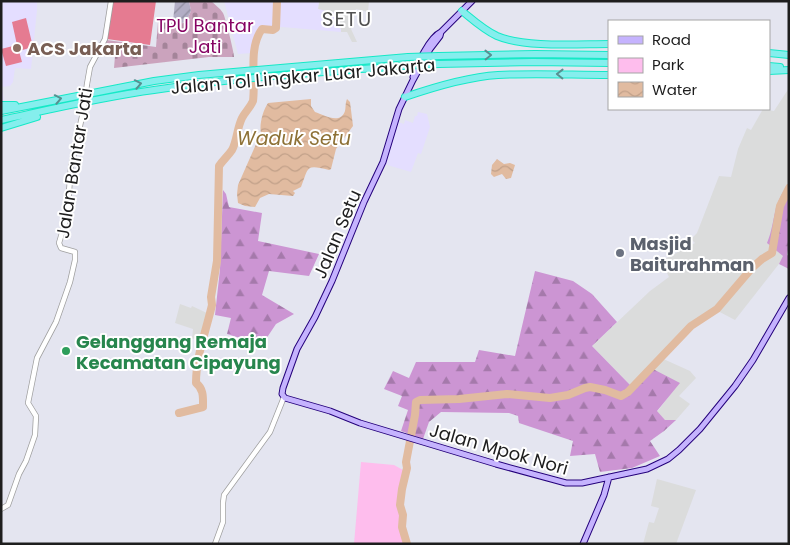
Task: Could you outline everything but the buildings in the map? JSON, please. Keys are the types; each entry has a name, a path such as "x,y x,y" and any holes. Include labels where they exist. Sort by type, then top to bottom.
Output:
{"highway":[{"path":"462,11 480,26 497,36 518,42 608,44"},
{"path":"770,53 789,57"},
{"name":"Jalan Tol Lingkar Luar Jakarta","path":"1,111 154,81 269,68 408,57 535,54 608,55"},
{"path":"770,58 789,57"},
{"name":"Jalan Tol Lingkar Luar Jakarta","path":"1,120 152,90 270,76 439,64 608,63"},
{"path":"770,66 789,68"},
{"path":"770,71 789,68"},
{"path":"405,97 468,80 496,75 608,75"},
{"path":"409,88 417,93"},
{"path":"1,105 30,104"},
{"path":"1,128 76,104"}],"main road":[{"name":"Jalan Setu","path":"284,396 283,388 292,362 332,281 364,202 383,162 395,118 413,80 414,72 426,48 437,34 472,1"},
{"name":"Jalan Mpok Nori","path":"284,396 288,400 504,467 566,483 582,483 647,469 668,459 689,441 735,386 789,298"},
{"path":"583,544 604,495 609,477"}],"street":[{"name":"Jalan Bantar Jati","path":"1,509 8,505 34,442 36,416 28,403 36,358 56,322 72,278 75,260 74,252 61,248 59,243 67,216 71,167 83,112 90,67 105,39 111,1"},
{"path":"215,544 223,522 224,496 270,432 284,396"}],"shaded area":[{"name":"ACS Jakarta","path":"1,1 37,1 37,10 31,69 15,68 13,82 10,86 2,87 4,102 1,103"},
{"path":"113,1 156,1 150,45 107,39"},
{"path":"175,1 189,1 191,11 186,22 173,22"},
{"path":"224,1 319,1 318,9 336,13 335,24 340,26 341,32 282,27 262,28 259,31 252,53 238,54"},
{"path":"319,1 369,1 368,12 356,9 351,29 357,42 352,42 347,32 341,32 340,26 318,9"},
{"path":"26,18 33,47 19,51 22,62 6,66 1,49 17,45 12,22"},
{"path":"789,88 789,245 786,255 735,320 714,309 700,316 659,357 690,371 696,378 679,396 690,404 676,420 665,420 657,412 679,383 631,386 592,346 650,291 669,277 661,261 695,243 691,239 697,233 719,176 731,177 738,149 747,128 751,130 762,110 774,111"},
{"path":"418,112 427,114 430,127 421,154 418,153 411,172 384,164 398,122 404,124 405,120 413,123"},
{"path":"180,304 191,308 192,306 209,314 203,336 192,339 193,329 175,323"},
{"path":"657,479 696,490 676,544 643,544 649,522 654,523 659,508 651,506"}],"green space":[{"name":"TPU Bantar Jati","path":"189,1 211,1 222,11 234,57 209,57 114,68 115,56 102,53 107,40 156,47 158,22 186,22 191,11"},
{"path":"789,182 789,245 787,255 789,256 789,269 779,264 783,256 767,243 777,204"},
{"path":"223,190 229,207 262,213 258,241 319,254 309,276 269,271 262,295 294,314 276,324 262,345 227,334 231,318 215,315 220,269"},
{"path":"535,271 573,281 592,294 617,322 592,346 631,386 651,368 680,383 657,411 665,420 676,420 650,441 660,456 632,468 600,472 595,454 570,456 573,441 519,423 518,416 509,413 441,412 429,422 423,439 401,431 408,410 398,406 402,396 384,389 393,371 409,378 416,362 475,362 479,350 515,356"},
{"path":"361,462 394,465 403,470 400,485 404,544 354,544"}],"water":[{"name":"Waduk Setu","path":"311,99 311,106 315,112 332,118 343,115 347,99 350,102 353,126 336,149 331,169 312,167 309,169 301,187 293,191 295,193 293,196 269,194 260,198 255,207 238,203 238,185 261,133 262,118 268,103"},
{"path":"497,159 504,164 510,163 515,165 511,178 506,179 502,174 494,177 491,174 492,165"}],"waterway":[{"path":"179,413 203,407 202,391 196,383 196,373 199,353 212,305 211,297 217,261 219,166 232,150 242,118 253,101 255,45 262,29 273,30 276,28 277,1"},
{"path":"407,544 402,527 403,515 400,505 416,402 420,400 459,399 507,394 550,398 568,395 590,387 621,396 628,392 691,326 717,309 752,268 772,253 780,206 789,188"}],"place":[{"name":"ACS Jakarta","path":"17,48"},
{"name":"Masjid Baiturahman","path":"620,253"},
{"name":"Gelanggang Remaja Kecamatan Cipayung","path":"66,351"}],"district":[{"name":"SETU","path":"347,19"}]}
